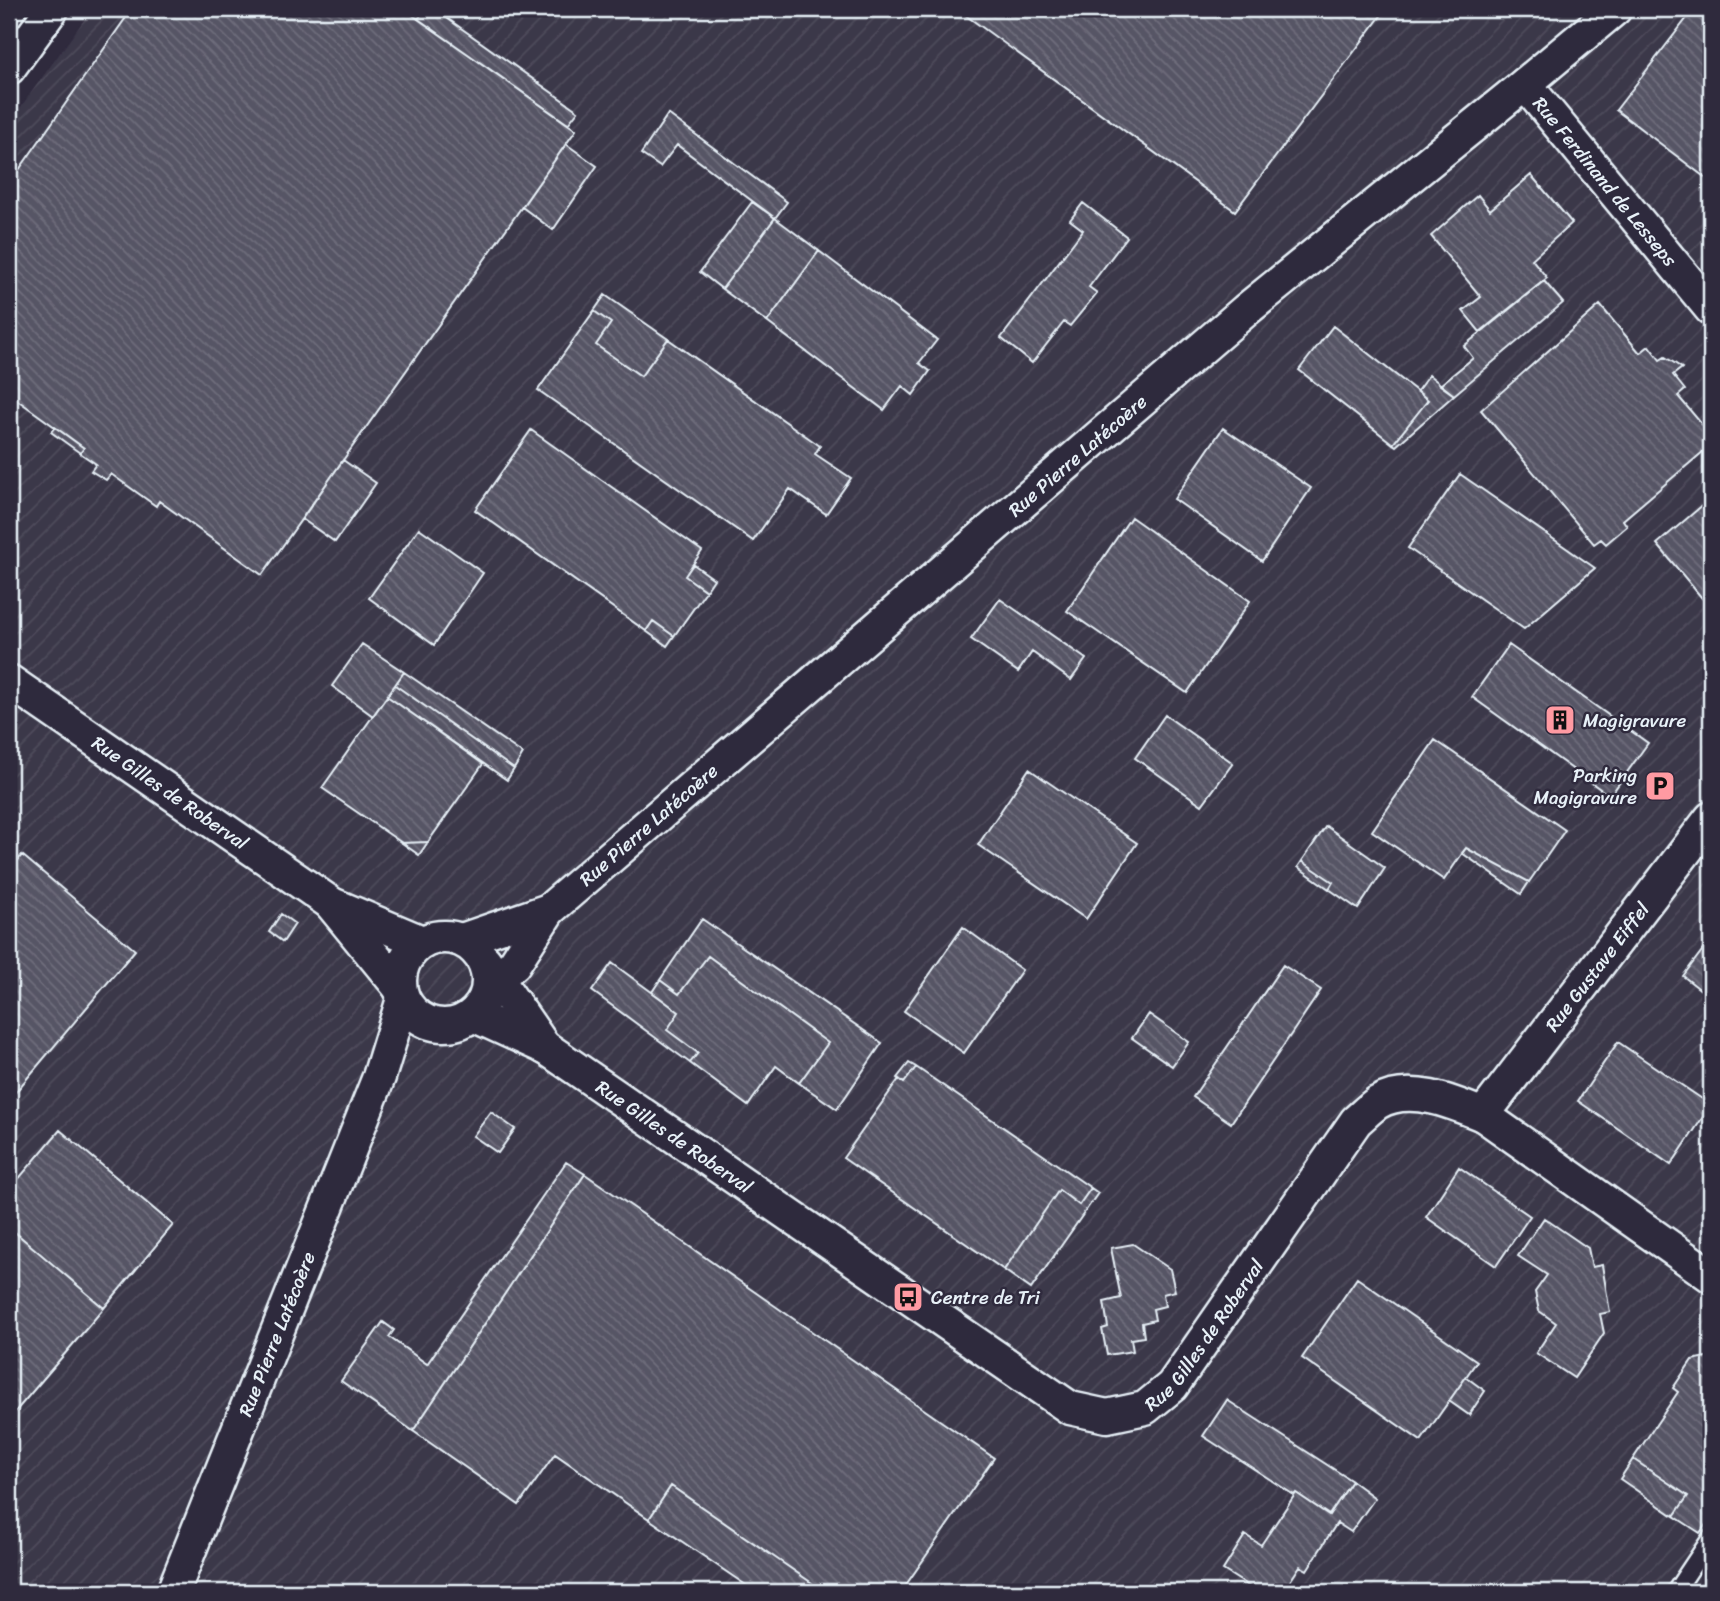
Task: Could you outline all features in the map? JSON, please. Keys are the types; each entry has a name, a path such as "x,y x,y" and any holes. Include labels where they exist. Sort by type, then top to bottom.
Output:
{"street":[{"path":"9,68 52,9"},
{"name":"Rue Pierre Latécoère","path":"483,966 1246,310 1615,9"},
{"name":"Rue Ferdinand de Lesseps","path":"1525,84 1711,309"},
{"name":"Rue Gilles de Roberval","path":"9,681 331,904 422,942"},
{"name":"Rue Gustave Eiffel","path":"1483,1115 1711,818"},
{"name":"Rue Gilles de Roberval","path":"331,904 401,993"},
{"name":"Rue Pierre Latécoère","path":"483,966 514,964 550,910"},
{"path":"448,936 483,966 484,1002 473,1015 459,1023 442,1026 427,1022 412,1013 401,993 400,974 404,961 411,950 435,937 448,936"},
{"name":"Rue Gilles de Roberval","path":"483,966 546,1048"},
{"name":"Rue Pierre Latécoère","path":"173,1592 379,1077 401,993"},
{"name":"Rue Gilles de Roberval","path":"473,1015 546,1048 1070,1408 1107,1416 1145,1408 1172,1386 1356,1121 1378,1102 1405,1096 1441,1098 1483,1115 1711,1276"},
{"name":"Rue Pierre Latécoère","path":"379,1077 427,1022"}],"lane":[{"path":"1675,1592 1711,1538"}],"shaded area":[{"path":"92,9 1711,9 1711,1592 9,1592 9,123"}],"building":[{"path":"132,9 404,9 576,130 262,575 159,501 156,506 111,474 106,480 91,471 96,464 80,453 84,448 9,394 9,184"},
{"path":"426,9 434,9 578,111 568,124 418,19"},
{"path":"957,9 1386,9 1235,211"},
{"path":"1694,9 1711,9 1711,182 1616,110"},
{"path":"668,114 787,202 775,218 677,145 660,167 641,154"},
{"path":"566,144 597,166 553,230 522,207"},
{"path":"1531,175 1572,223 1532,259 1547,278 1480,332 1463,311 1481,297 1431,236 1478,195 1490,210"},
{"path":"752,202 775,218 722,289 700,272"},
{"path":"1083,203 1127,237 1089,287 1097,293 1070,326 1064,322 1032,363 1001,338 1083,230 1070,220"},
{"path":"775,218 819,251 767,322 722,289"},
{"path":"819,251 937,340 919,363 930,371 913,395 902,386 884,410 767,322"},
{"path":"1544,281 1563,303 1454,395 1440,385 1473,358 1464,346"},
{"path":"605,295 668,339 641,376 596,345 611,323 594,311"},
{"path":"1600,305 1640,353 1649,346 1660,360 1665,357 1682,368 1673,375 1685,390 1678,396 1711,435 1711,445 1623,520 1627,526 1606,544 1601,539 1594,544 1481,410"},
{"path":"594,311 611,323 596,345 641,376 668,339 820,446 815,454 851,478 826,514 790,489 753,541 538,390"},
{"path":"1333,326 1428,400 1393,444 1299,370"},
{"path":"1429,375 1454,395 1396,446 1393,444 1428,400 1417,391"},
{"path":"55,427 84,448 80,453 51,432"},
{"path":"1223,428 1311,488 1262,561 1174,499"},
{"path":"531,430 702,551 685,576 706,591 674,636 653,621 646,631 475,510"},
{"path":"343,460 376,483 335,542 302,519"},
{"path":"1460,474 1595,568 1524,629 1408,548"},
{"path":"1711,498 1711,609 1657,544"},
{"path":"1131,517 1250,601 1187,693 1067,611"},
{"path":"419,528 483,573 434,645 369,598"},
{"path":"693,564 714,579 706,591 685,576"},
{"path":"1000,599 1086,659 1071,680 1032,652 1018,672 971,639"},
{"path":"653,621 674,636 667,646 646,631"},
{"path":"362,644 404,672 373,716 332,686"},
{"name":"Magigravure","path":"1509,645 1648,743 1610,796 1472,697"},
{"path":"404,672 523,754 514,769 395,685"},
{"path":"395,685 514,769 507,780 387,696"},
{"path":"387,696 483,764 428,842 402,843 322,788"},
{"path":"1165,715 1233,763 1202,805 1135,758"},
{"path":"1435,740 1565,830 1529,882 1466,848 1444,880 1372,831"},
{"path":"1029,769 1137,843 1086,919 978,845"},
{"path":"1326,826 1385,868 1358,909 1329,889 1333,882 1302,861"},
{"path":"428,842 419,855 402,843"},
{"path":"1466,848 1529,882 1521,894 1462,853"},
{"path":"22,855 135,950 9,1100 9,871"},
{"path":"1302,861 1333,882 1329,889 1298,867"},
{"path":"281,914 295,924 283,942 269,932"},
{"path":"702,919 882,1043 837,1109 799,1083 828,1043 708,956 679,994 660,980"},
{"path":"963,927 1022,970 964,1053 904,1011"},
{"path":"1711,939 1711,998 1683,976"},
{"path":"708,956 828,1043 799,1083 776,1066 748,1106 690,1063 698,1053 667,1030 679,1012 652,992 660,980 679,994"},
{"path":"612,963 679,1012 667,1030 698,1053 690,1063 592,991"},
{"path":"1283,965 1321,990 1231,1123 1193,1097"},
{"path":"1149,1014 1189,1042 1172,1066 1132,1038"},
{"path":"1618,1042 1711,1105 1671,1165 1578,1101"},
{"path":"909,1063 916,1067 904,1083 897,1078"},
{"path":"916,1067 1091,1188 1079,1205 1059,1190 1004,1270 843,1158 899,1079 904,1083"},
{"path":"491,1112 515,1129 498,1153 473,1136"},
{"path":"60,1130 173,1225 104,1308 9,1227 9,1190"},
{"path":"566,1162 585,1174 413,1431 341,1381 383,1322 394,1330 389,1337 427,1364"},
{"path":"1459,1167 1530,1216 1496,1266 1426,1217"},
{"path":"585,1174 994,1458 901,1592 825,1592 671,1486 649,1519 555,1454 519,1505 413,1431"},
{"path":"1091,1188 1098,1193 1031,1289 1004,1270 1059,1190 1079,1205"},
{"path":"1544,1218 1588,1248 1592,1267 1602,1265 1610,1312 1600,1314 1604,1333 1574,1378 1536,1353 1556,1323 1539,1311 1535,1292 1547,1275 1518,1256"},
{"path":"9,1227 104,1308 9,1419"},
{"path":"1133,1244 1170,1269 1175,1291 1163,1294 1165,1306 1153,1309 1155,1320 1142,1323 1144,1337 1131,1339 1133,1351 1107,1355 1102,1329 1108,1327 1104,1302 1121,1298 1111,1248"},
{"path":"1357,1278 1477,1361 1421,1441 1302,1358"},
{"path":"1711,1356 1711,1517 1700,1533 1674,1516 1688,1496 1633,1459 1678,1392 1673,1388 1692,1360"},
{"path":"1466,1377 1485,1391 1469,1415 1449,1401"},
{"path":"1227,1400 1352,1481 1329,1515 1203,1436"},
{"path":"1633,1459 1688,1496 1674,1516 1620,1479"},
{"path":"1352,1481 1375,1498 1351,1532 1337,1523 1307,1570 1300,1566 1283,1592 1258,1592 1223,1570 1245,1535 1261,1545 1296,1493 1329,1515"},
{"path":"671,1486 825,1592 756,1592 649,1519"}],"place":[{"name":"Magigravure","path":"1560,720"},
{"name":"Parking Magigravure","path":"1660,786"},
{"name":"Centre de Tri","path":"908,1297"}]}
